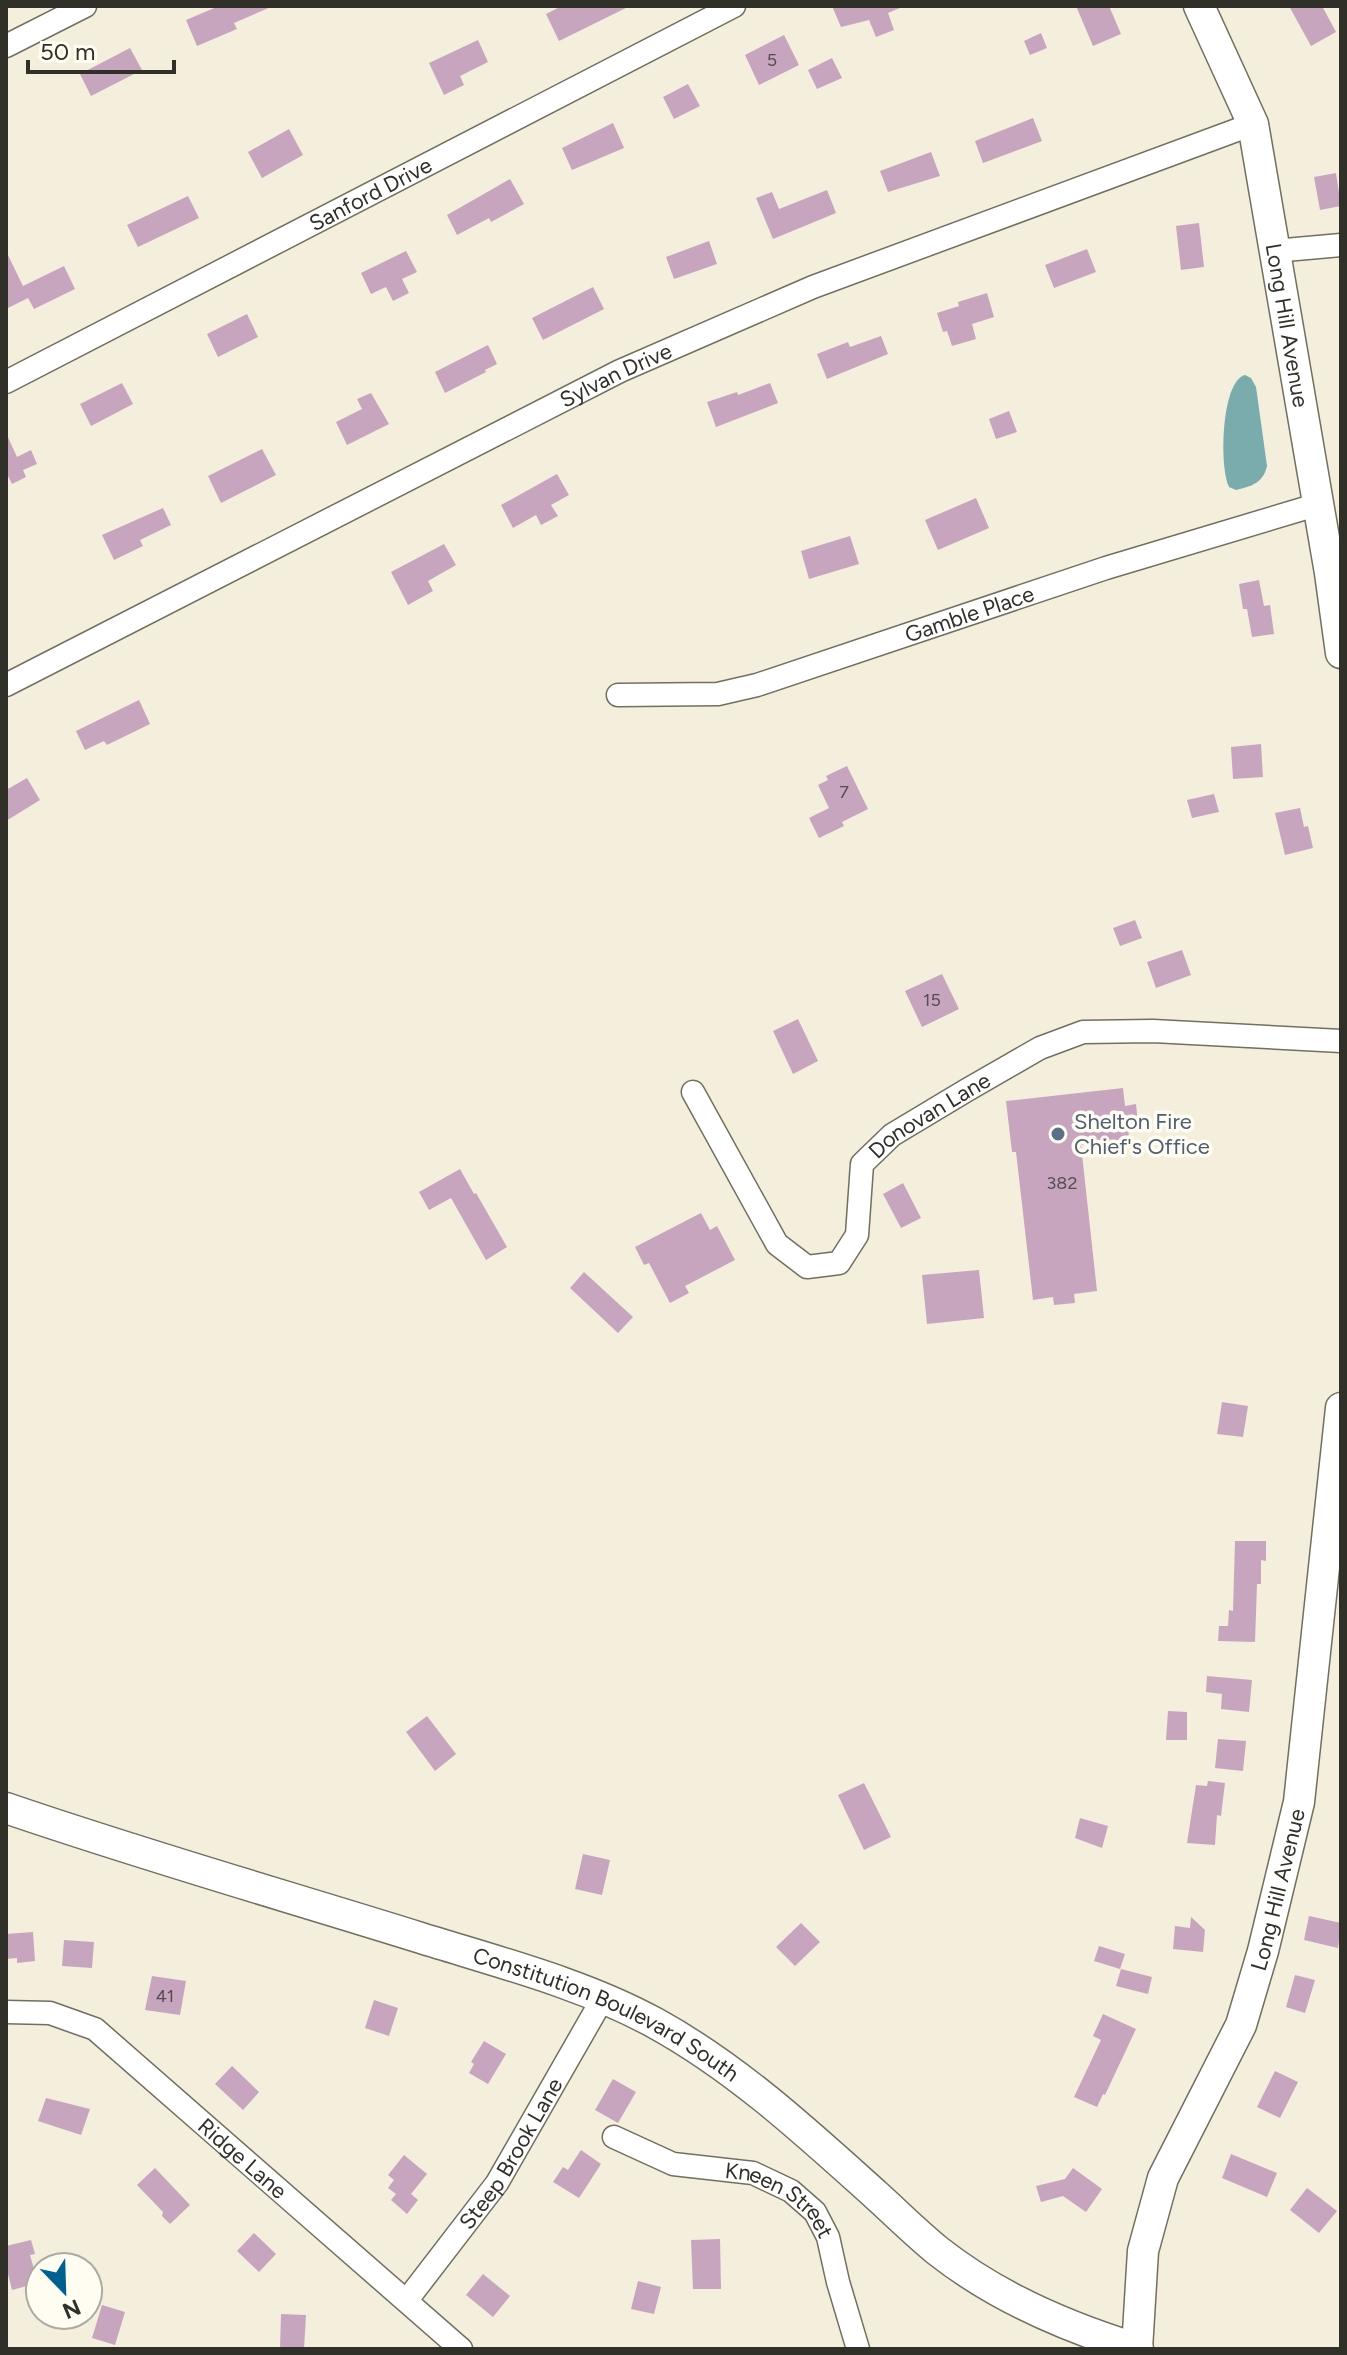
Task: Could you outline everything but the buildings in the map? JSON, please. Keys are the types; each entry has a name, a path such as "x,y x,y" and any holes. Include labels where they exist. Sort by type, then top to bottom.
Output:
{"street":[{"path":"6,46 85,6"},
{"name":"Sanford Drive","path":"6,382 734,6"},
{"name":"Long Hill Avenue","path":"1199,6 1253,124 1341,653"},
{"name":"Sylvan Drive","path":"6,685 620,371 813,287 1253,124"},
{"path":"1274,251 1341,245"},
{"name":"Gamble Place","path":"618,695 718,694 757,685 1106,568 1316,505"},
{"name":"Donovan Lane","path":"693,1092 777,1244 807,1267 839,1263 857,1235 862,1164 892,1135 1040,1048 1083,1032 1153,1031 1341,1041"},
{"name":"Long Hill Avenue","path":"1138,2349 1143,2251 1163,2178 1241,2025 1263,1951 1299,1802 1341,1408"},
{"name":"Constitution Boulevard South","path":"6,1808 492,1960 603,1998 653,2022 724,2067 760,2094 939,2251 987,2284 1084,2330 1138,2349"},
{"name":"Steep Brook Lane","path":"407,2300 497,2183 603,1998"},
{"name":"Ridge Lane","path":"6,2012 50,2013 95,2029 461,2349"},
{"name":"Kneen Street","path":"614,2137 673,2164 753,2173 791,2191 815,2212 828,2237 858,2349"}],"water":[{"path":"1245,375 1256,387 1267,466 1256,483 1236,490 1229,487 1226,477 1224,426 1231,392"}],"place":[{"name":"Shelton Fire Chief's Office","path":"1058,1134"}]}
